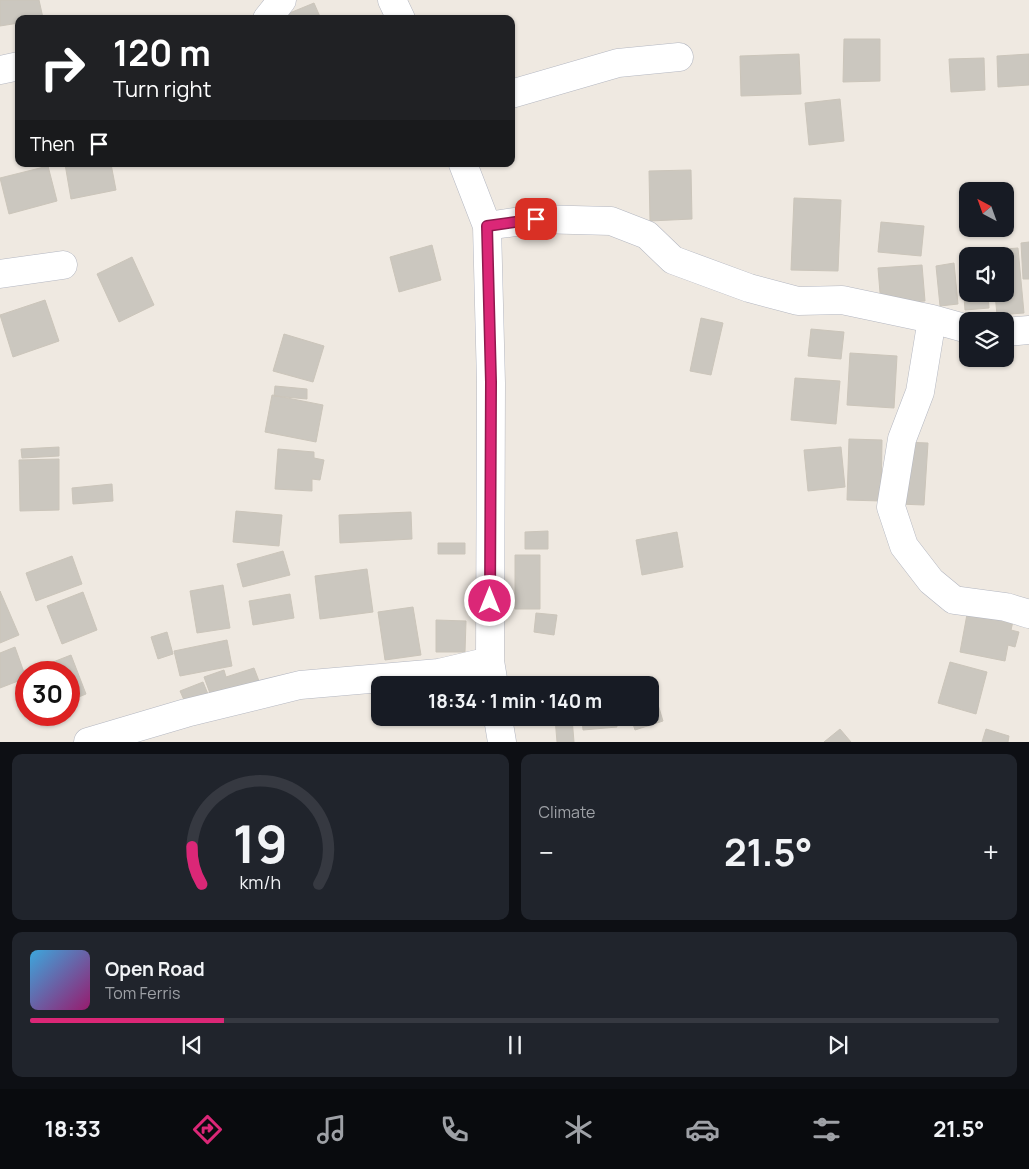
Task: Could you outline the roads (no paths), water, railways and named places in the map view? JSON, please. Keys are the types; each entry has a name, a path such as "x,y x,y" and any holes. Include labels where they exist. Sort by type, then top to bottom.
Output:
{"street":[{"path":"270,15 282,0"},
{"path":"392,0 399,15"},
{"path":"515,93 618,63 679,57"},
{"path":"0,70 15,67"},
{"path":"88,742 186,713 300,685 438,673 492,673 491,382 487,226 464,167"},
{"path":"487,226 536,219 611,221 647,235 673,260 749,288 798,301 842,300 932,319 959,327"},
{"path":"0,274 63,265"},
{"path":"932,319 920,392 902,439 891,507 904,546 931,581 954,600 1006,607 1029,614"},
{"path":"1014,331 1029,330"},
{"path":"499,726 502,742"}]}
